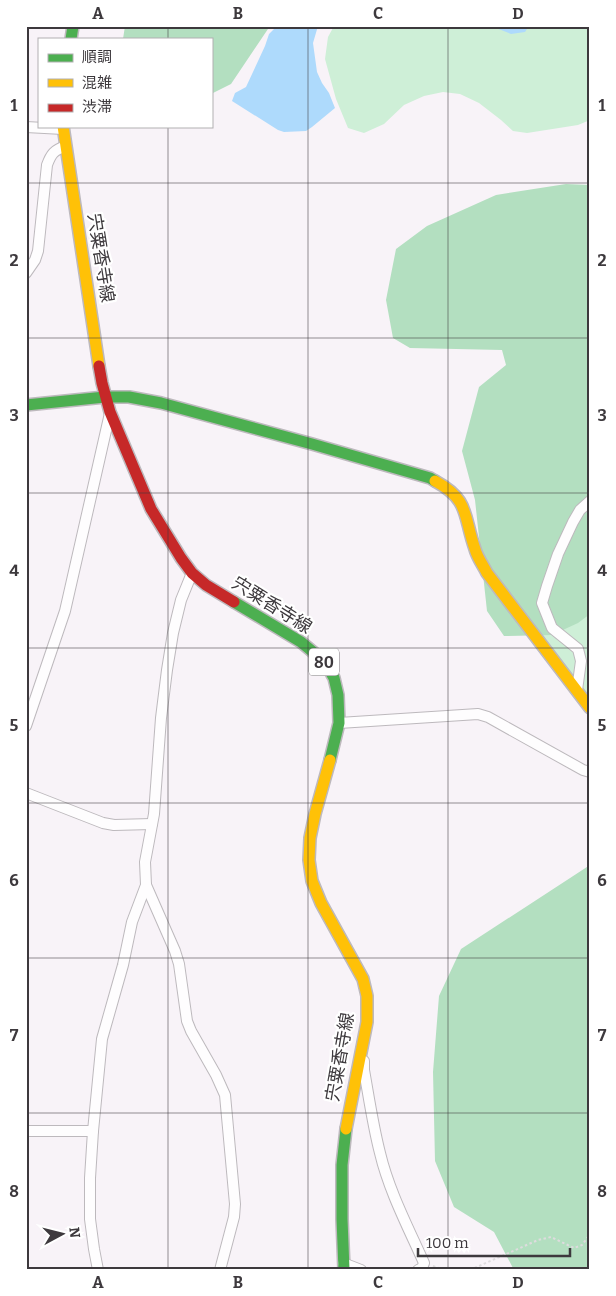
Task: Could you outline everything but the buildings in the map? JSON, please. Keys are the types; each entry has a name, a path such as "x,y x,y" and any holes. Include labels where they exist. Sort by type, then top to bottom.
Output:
{"main road":[{"name":"宍粟香寺線","path":"63,128 105,397 151,509 192,573 206,585 301,642 324,662 334,678 336,686 339,723 315,814 310,838 309,860 312,881 321,903 362,979 367,996 367,1022 344,1133 342,1174 344,1267"},
{"path":"26,405 105,397 130,397 161,403 430,478 446,487 458,498 464,509 475,550 487,573 590,708"}],"street":[{"path":"26,273 35,260 38,251 47,165 50,156 58,149 66,146"},
{"path":"26,726 64,611 110,412"},
{"path":"577,690 581,661 578,649 552,628 542,603 558,554 573,522 580,510 590,501"},
{"path":"192,573 181,600 166,670 154,814 145,862 146,885 179,964 187,1020 225,1095 235,1204 234,1217 220,1270"},
{"path":"339,723 478,714 488,717 583,770 590,772"},
{"path":"26,793 103,823 114,825 152,824"},
{"path":"98,1270 90,1219 90,1178 102,1039 123,965 132,922 146,885"},
{"path":"367,1022 364,1070 380,1153 424,1263 422,1268 418,1270"},
{"path":"26,1131 93,1131"},
{"path":"344,1267 361,1270"}],"path":[{"path":"470,1270 538,1240 551,1237 574,1248 582,1245 590,1234"}],"green space":[{"path":"125,26 270,26 231,84 212,94 212,38 123,38"},
{"path":"334,26 590,26 590,120 578,125 527,133 513,131 479,103 460,94 443,92 424,96 404,105 384,124 364,133 348,128 336,99 325,59 328,37"},
{"path":"566,184 590,185 590,614 578,623 552,635 504,636 487,611 475,500 462,451 479,387 506,365 502,350 410,348 393,338 386,300 396,249 427,226 496,195"},
{"path":"590,491 590,695 587,695 536,627"},
{"path":"590,865 590,1260 587,1270 514,1270 494,1232 454,1207 435,1161 433,1072 439,996 461,949"}],"water":[{"path":"281,26 318,26 313,43 317,72 335,108 306,131 284,132 278,130 232,101 235,93 246,87 269,34 275,28"},
{"path":"491,26 529,26 525,32 511,34"}],"traffic: fast":[{"path":"71,38 73,26"},
{"path":"26,405 105,397 129,397 161,403 312,444 435,481"},
{"path":"234,602 301,642 325,662 334,678 338,695 339,723 330,760"},
{"path":"344,1270 342,1165 346,1129"}],"traffic: slow":[{"path":"63,128 99,366"},
{"path":"435,481 454,495 464,509 476,552 487,573 590,708"},
{"path":"330,760 310,838 309,860 312,881 321,903 363,979 367,996 367,1022 346,1129"}],"traffic: jam":[{"path":"99,366 110,412 151,509 192,573 206,585 234,602"}]}
